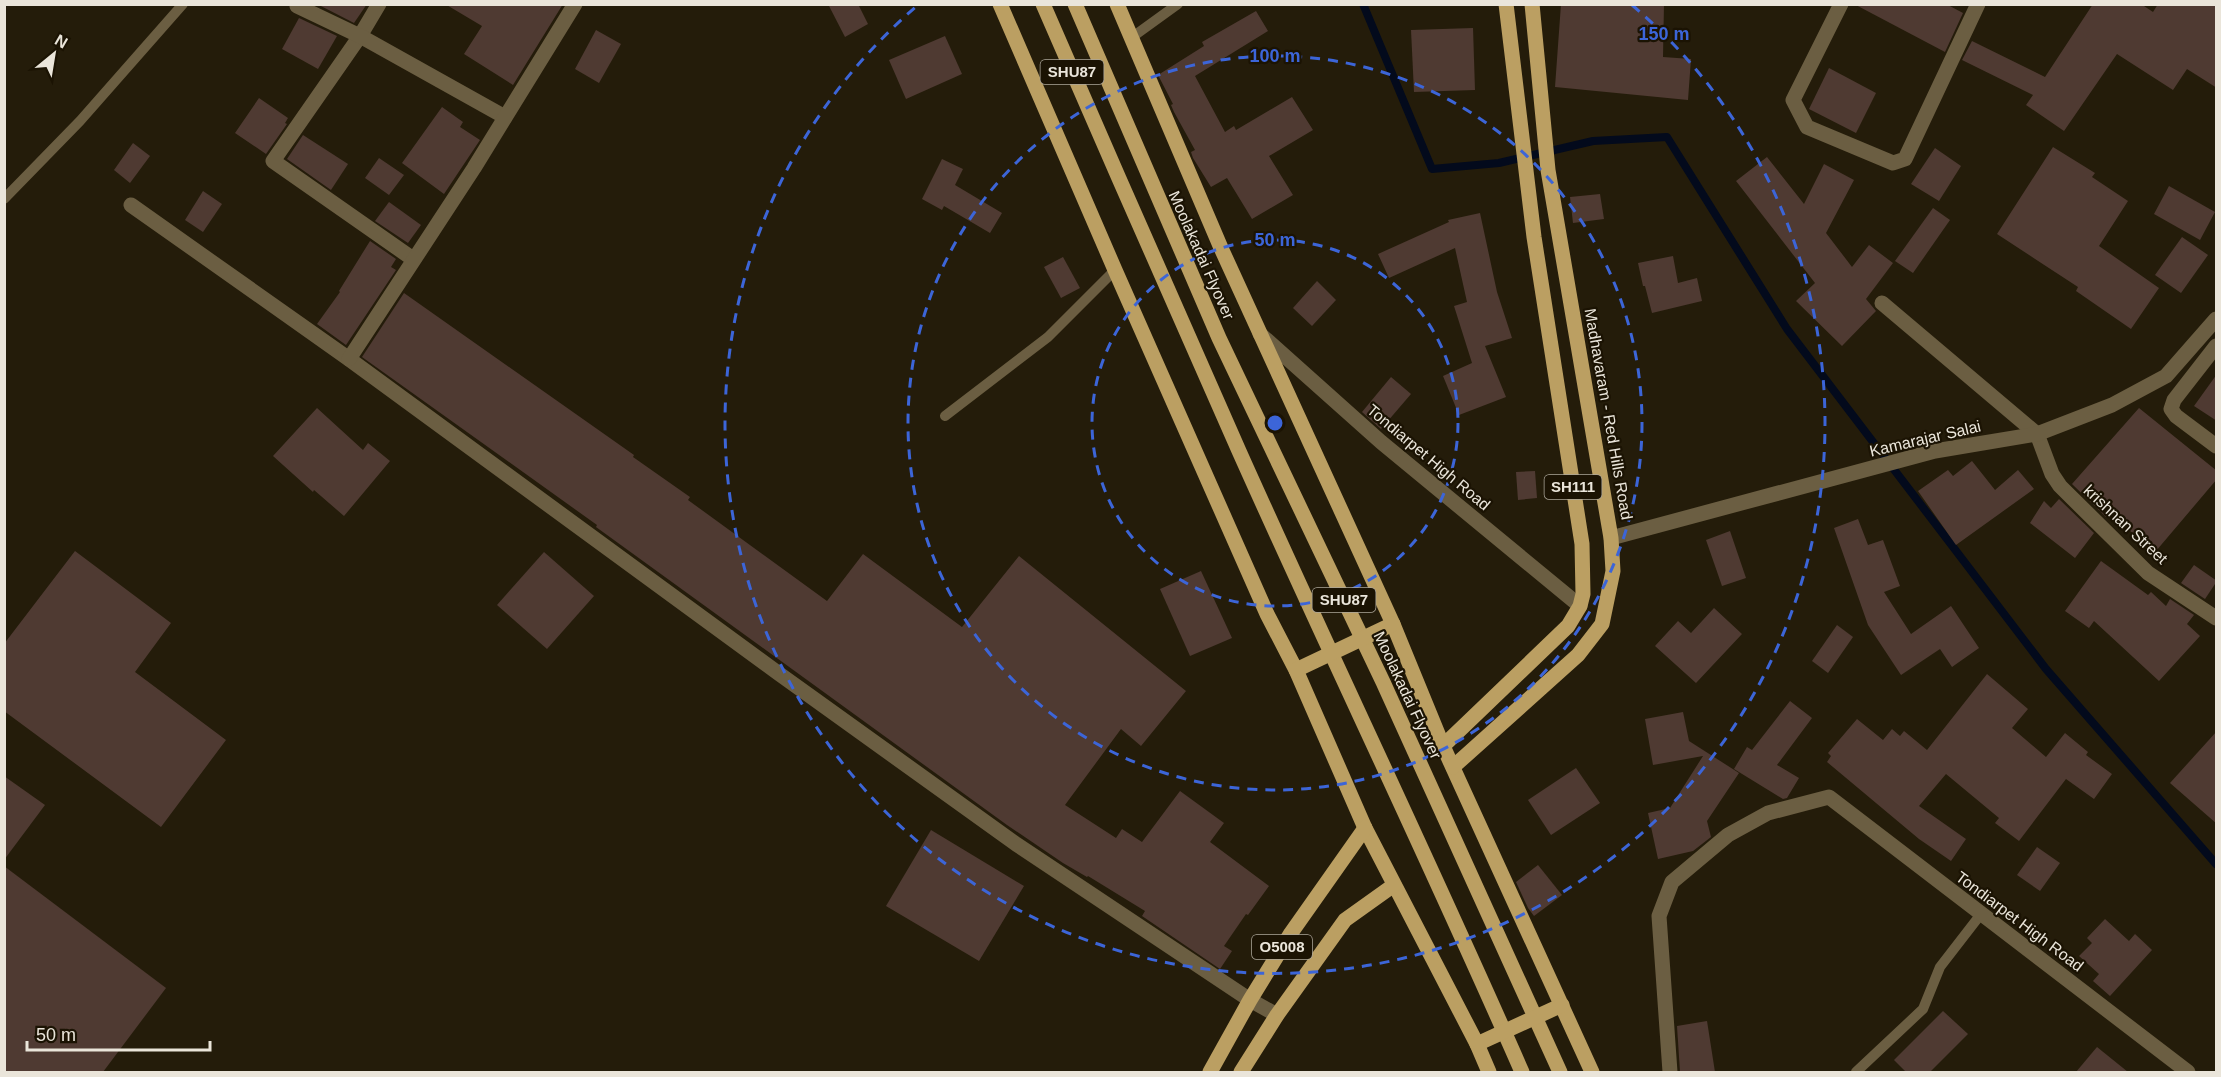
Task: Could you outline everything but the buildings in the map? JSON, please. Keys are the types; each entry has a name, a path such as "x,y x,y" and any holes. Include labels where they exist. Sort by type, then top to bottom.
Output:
{"main road":[{"path":"1000,4 1115,270 1365,828 1477,1044 1489,1072"},
{"name":"SHU87","path":"1042,4 1240,452 1382,765 1448,904 1522,1072"},
{"name":"Moolakadai Flyover","path":"1075,4 1219,339 1383,682 1560,1072"},
{"path":"1117,4 1258,332 1393,624 1443,746 1592,1072"},
{"name":"SH111","path":"1443,746 1568,626 1580,606 1583,594 1582,544 1534,237 1506,4"},
{"name":"Madhavaram - Red Hills Road","path":"1453,766 1578,655 1602,624 1612,571 1611,538 1548,170 1532,4"},
{"path":"1296,670 1393,624"},
{"name":"O5008","path":"1210,1072 1291,933 1365,828"},
{"name":"O5008","path":"1241,1072 1277,1015 1345,920 1394,885"},
{"path":"1477,1044 1562,1005"}],"street":[{"path":"379,4 360,36 273,161 413,259"},
{"path":"349,359 575,4"},
{"path":"1841,4 1793,100 1807,127 1893,163 1905,159 1978,4"},
{"path":"297,6 360,36 505,117"},
{"path":"131,205 349,359 1016,844 1250,1000 1277,1015"},
{"path":"1882,303 2037,434"},
{"name":"Kamarajar Salai","path":"1611,538 1935,451 2037,434 2112,405 2166,376 2217,319"},
{"name":"Tondiarpet High Road","path":"1258,332 1381,442 1580,606"},
{"path":"2217,346 2174,400 2171,409 2176,416 2217,446"},
{"name":"krishnan Street","path":"2037,434 2052,474 2060,486 2148,573 2217,618"},
{"name":"Tondiarpet High Road","path":"1670,1072 1659,916 1672,882 1728,835 1768,813 1829,797 2188,1072"}],"lane":[{"path":"4,199 80,121 183,4"},
{"path":"1131,38 1178,4"},
{"path":"945,416 1048,337 1115,270"},
{"path":"1856,1072 1923,1009 1940,967 1981,914"}],"waterway":[{"path":"1363,4 1432,169 1499,163 1593,141 1667,137 1787,329 2046,669 2216,864"}]}
